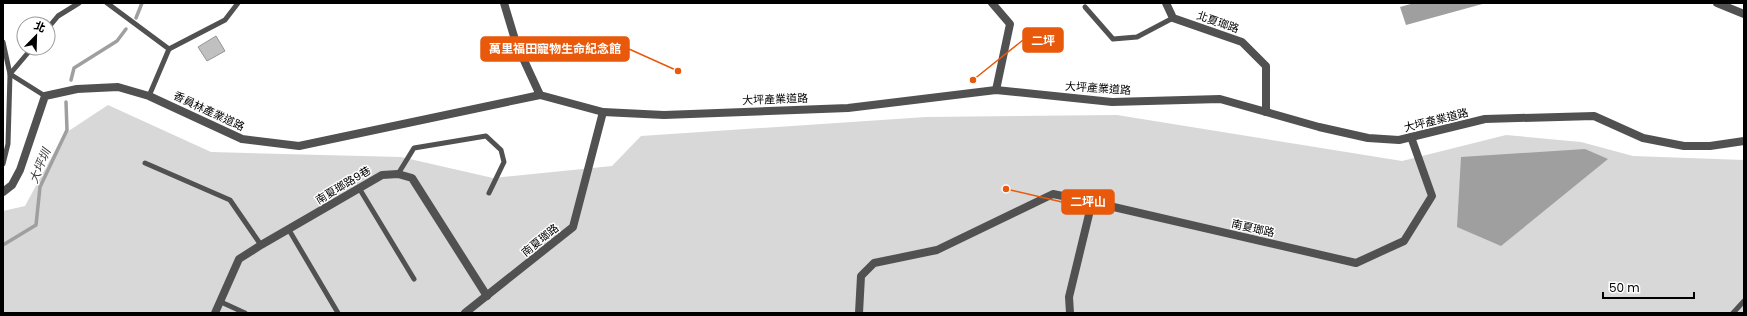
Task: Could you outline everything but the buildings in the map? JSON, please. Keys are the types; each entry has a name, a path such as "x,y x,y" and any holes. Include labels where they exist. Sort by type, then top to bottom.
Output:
{"street":[{"path":"504,3 516,43 540,95"},
{"path":"992,3 1010,24 996,90"},
{"path":"1166,3 1173,18"},
{"path":"1717,3 1744,14"},
{"name":"北夏瑯路","path":"1173,18 1242,42 1266,66 1266,112"},
{"name":"香員林產業道路","path":"45,96 77,89 118,87 150,96 242,139 299,146 540,95"},
{"name":"大坪產業道路","path":"540,95 603,112 664,115 848,108 996,90 1112,102 1220,99 1319,127 1368,138 1399,140 1485,119 1594,116 1643,138 1684,146 1710,146 1744,141"},
{"path":"3,192 12,185 20,170 45,96"},
{"name":"南夏瑯路","path":"465,313 573,228 603,112"},
{"name":"南夏瑯路","path":"1092,202 1356,263 1404,241 1432,196 1411,137"},
{"path":"398,174 412,178 487,296"},
{"name":"南夏瑯路9巷","path":"216,313 239,259 382,175 398,174"},
{"path":"859,313 861,276 874,263 938,250 1053,194 1092,202 1070,297 1070,313"}],"lane":[{"path":"56,18 79,3"},
{"path":"107,3 169,49"},
{"path":"150,96 169,49 225,20 238,3"},
{"path":"1085,7 1113,39 1137,37 1173,18"},
{"path":"3,42 10,74 8,144 3,164"},
{"path":"10,74 25,56"},
{"path":"10,74 45,96"},
{"path":"398,174 414,148 486,136 501,150 504,162 489,193"},
{"path":"145,163 230,200 261,245"},
{"path":"359,188 414,279"},
{"path":"289,230 338,313"},
{"path":"1733,313 1744,301"},
{"path":"221,302 245,313"}],"shaded area":[{"path":"1414,3 1486,3 1406,25 1400,7"},
{"path":"108,105 211,152 401,157 493,178 612,166 641,136 926,117 1117,115 1402,161 1506,135 1581,142 1633,156 1744,160 1744,313 3,313 3,211 25,206 64,134"},
{"path":"1585,149 1608,159 1501,246 1457,227 1461,157"}],"waterway":[{"name":"大坪圳","path":"136,18 142,3"},
{"name":"大坪圳","path":"71,80 74,68 117,41 126,29"},
{"name":"大坪圳","path":"3,245 36,225 40,187 67,130 66,102"}],"place":[{"name":"萬里福田寵物生命紀念館","path":"678,71"},
{"name":"二坪","path":"973,80"},
{"name":"二坪山","path":"1006,189"}]}
